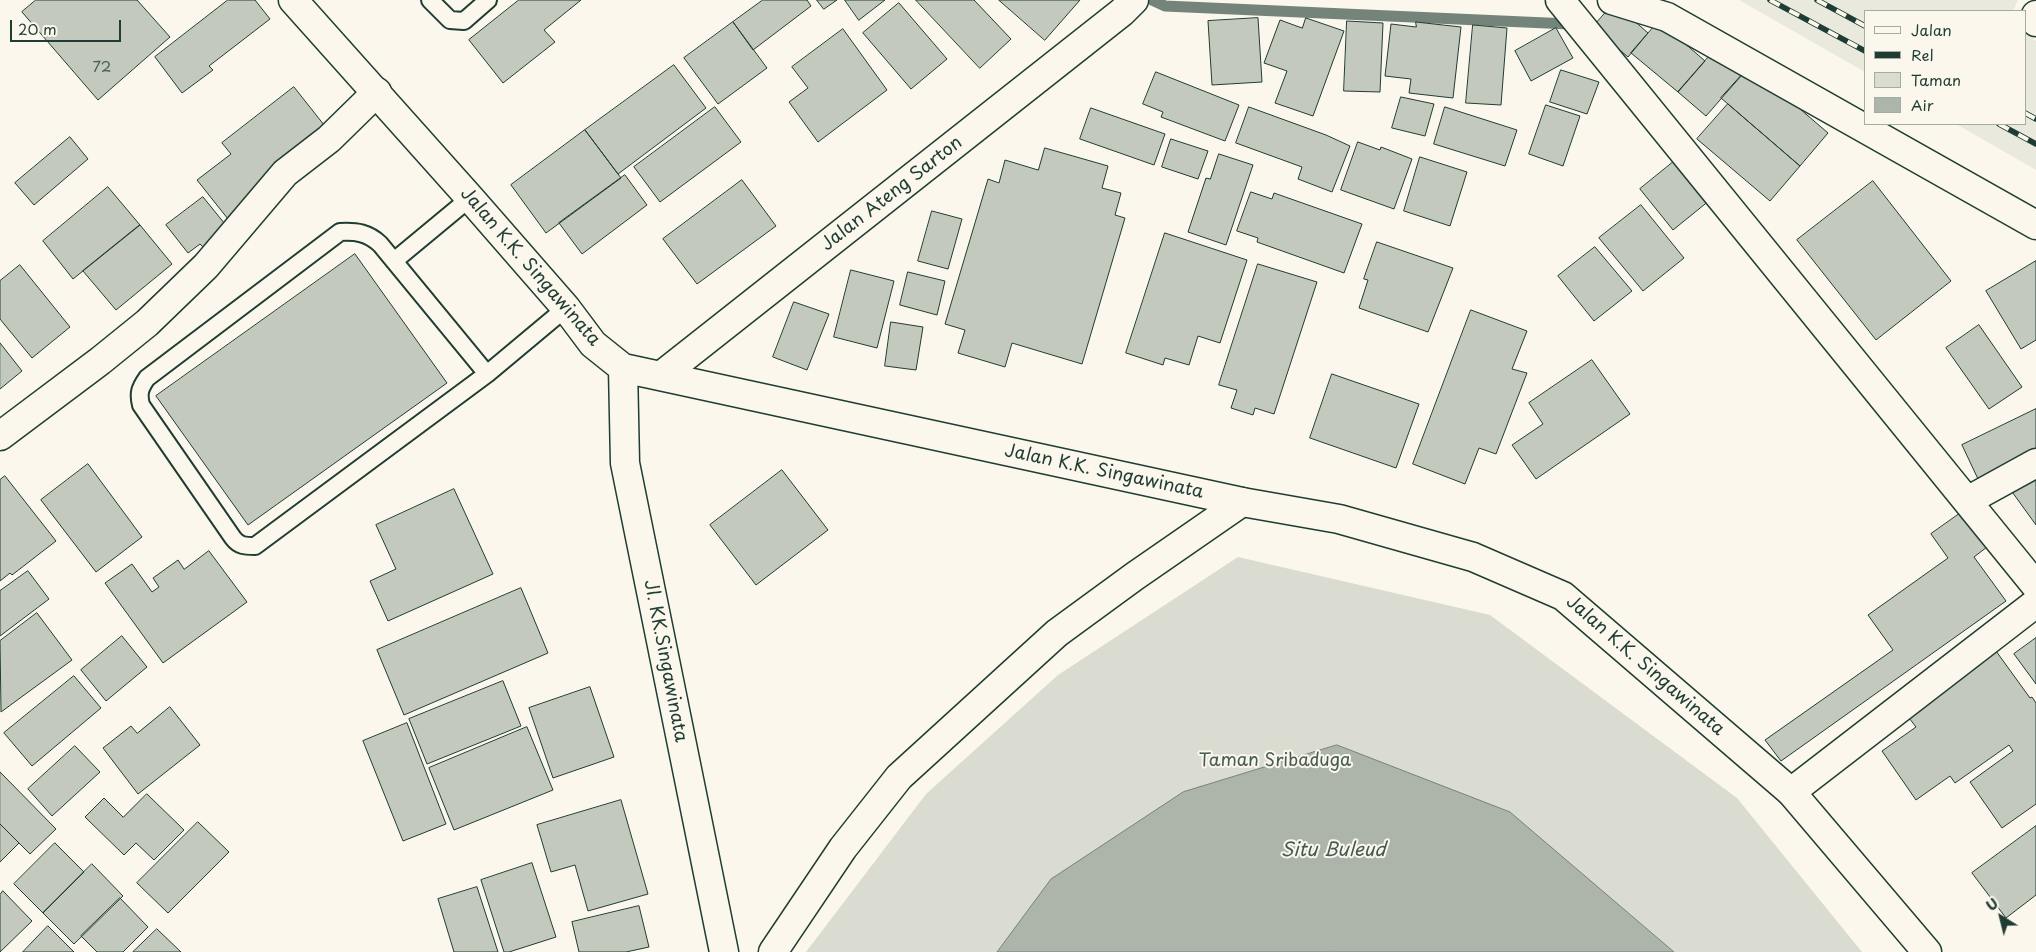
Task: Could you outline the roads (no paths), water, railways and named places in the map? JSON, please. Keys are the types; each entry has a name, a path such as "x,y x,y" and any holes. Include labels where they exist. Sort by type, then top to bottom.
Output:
{"street":[{"name":"Jalan K.K. Singawinata","path":"293,0 377,92 566,308 593,344 623,368 1242,502 1339,519 1473,557 1564,596 1791,792 1927,952"},
{"path":"1560,0 2036,586"},
{"path":"1612,0 1667,17 2036,225"},
{"name":"Jalan Ateng Sarton","path":"662,375 1128,6"},
{"path":"2036,15 2036,22"},
{"path":"0,436 147,323 206,266 285,173 329,139 377,92"},
{"name":"Jl. KK.Singawinata","path":"623,368 625,464 724,952"},
{"path":"1968,501 2036,463"},
{"path":"773,952 843,848 899,777 1057,633 1242,502"},
{"path":"1791,792 2036,603"}],"lane":[{"path":"430,0 450,20 464,21 488,0"},
{"path":"394,260 470,198"},
{"path":"487,374 394,260 372,237 356,231 340,232 147,378 140,387 138,396 141,404 233,538 237,543 245,546 255,546 487,374 566,308"}],"water":[{"name":"Situ Buleud","path":"1337,745 1510,812 1674,952 997,952 1051,879 1183,792"}],"waterway":[{"path":"1152,0 1165,6 1569,24 1573,29"}],"railway":[{"path":"1770,0 1864,50"},
{"path":"1817,0 1864,25"},
{"path":"2026,114 2036,119"},
{"path":"2001,125 2036,144"}],"park label":[{"name":"Taman Sribaduga","path":"1275,761"}]}
